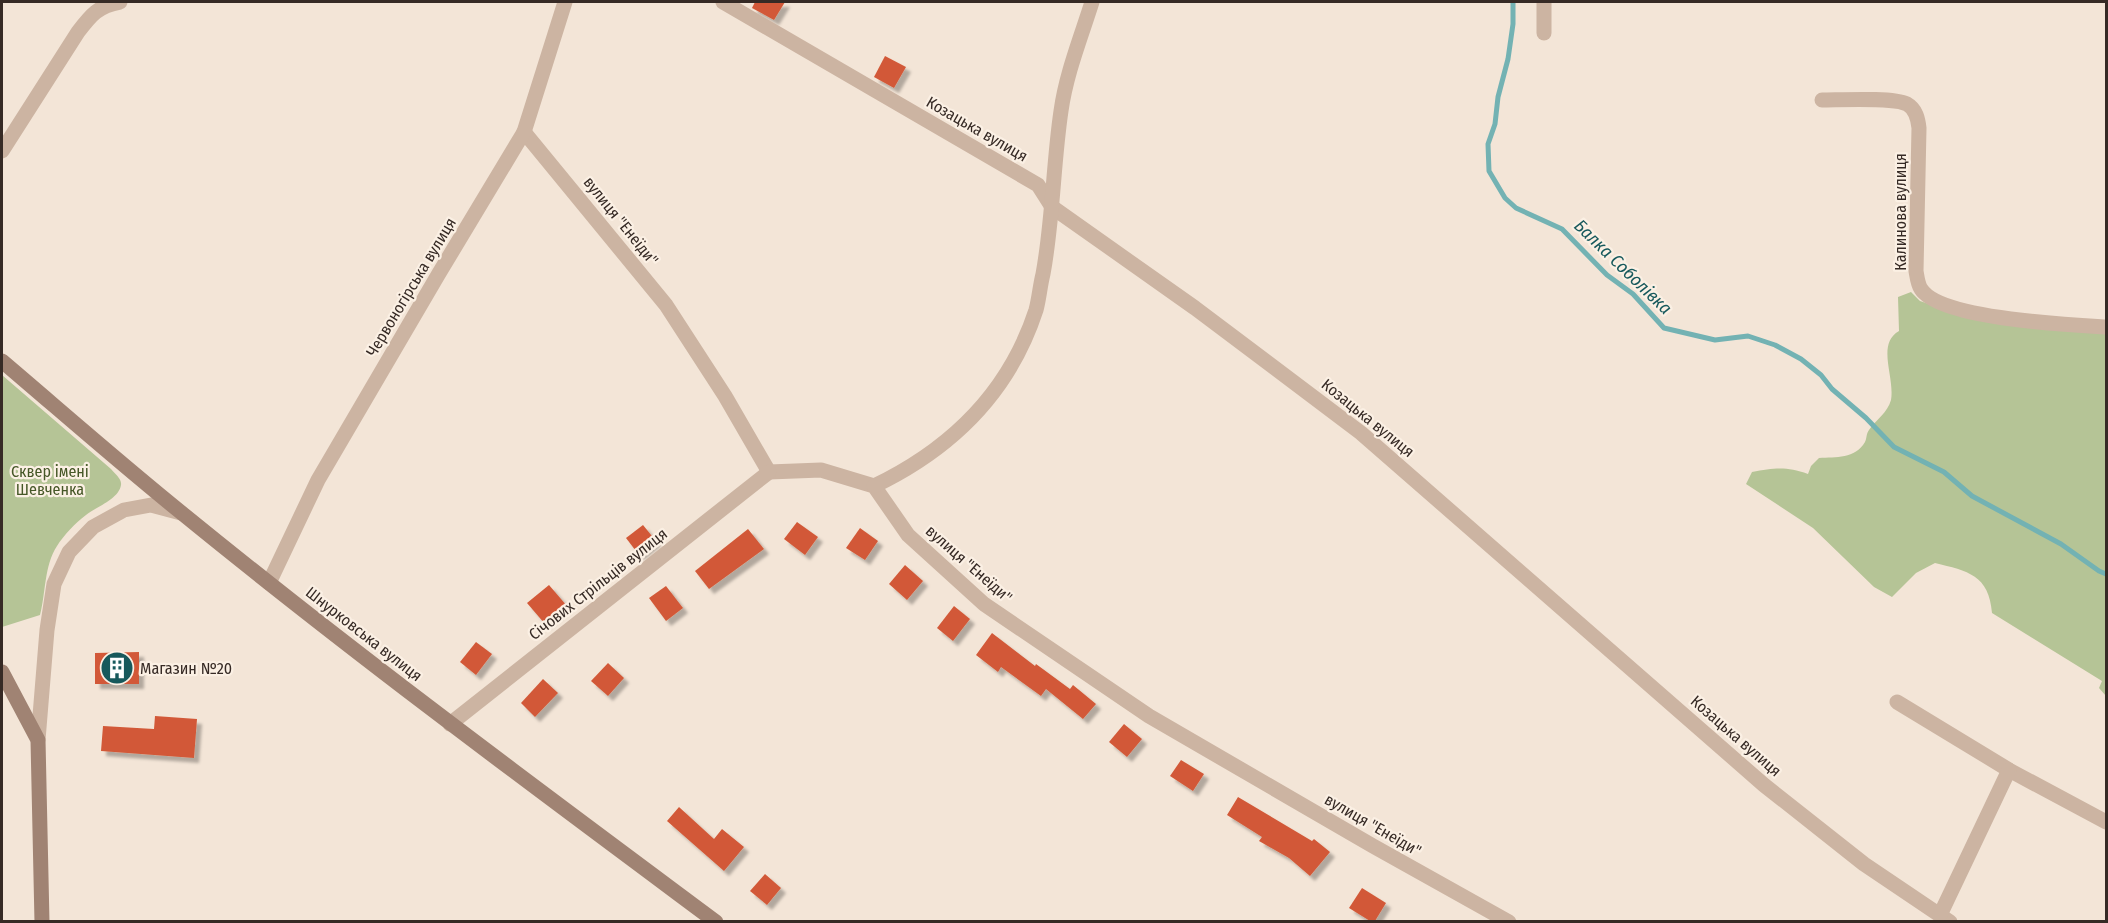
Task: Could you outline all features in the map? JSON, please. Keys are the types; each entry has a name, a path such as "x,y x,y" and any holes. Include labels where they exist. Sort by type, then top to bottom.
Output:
{"street":[{"path":"2,151 78,32 104,5 120,2"},
{"name":"Червоногірська вулиця","path":"269,583 318,480 524,132 565,2"},
{"name":"Козацька вулиця","path":"723,2 1038,185 1052,207 1195,308 1361,433 1764,785 1864,864 1945,918"},
{"path":"769,472 821,470 874,486 927,456 963,427 992,396 1017,355 1036,310 1052,207 1061,110 1092,2"},
{"path":"1544,2 1544,33"},
{"name":"Калинова вулиця","path":"1822,100 1897,102 1906,104 1917,116 1919,128 1916,271 1921,290 1941,304 1986,315 2036,323 2106,327"},
{"name":"вулиця \"Енеїди\"","path":"524,132 666,305 725,396 769,472"},
{"name":"Шнурковська вулиця","path":"2,361 181,513 269,583 450,724 716,921"},
{"name":"Січових Стрільців вулиця","path":"450,724 769,472"},
{"name":"вулиця \"Енеїди\"","path":"874,486 908,535 984,604 1149,716 1373,846 1509,921"},
{"path":"42,921 38,740 47,630 54,584 69,552 93,527 124,510 151,505 181,513"},
{"path":"2,672 38,740"},
{"path":"1897,702 2009,770 2106,822"},
{"path":"1945,918 2009,770"}],"green space":[{"path":"1911,292 1920,301 1935,306 2106,332 2106,696 2099,688 2102,681 1992,613 1986,590 1975,577 1967,572 1935,563 1916,573 1892,597 1874,587 1813,528 1746,484 1752,472 1780,469 1808,474 1811,466 1819,458 1845,456 1861,448 1867,433 1885,412 1891,400 1887,352 1892,337 1899,331 1898,297"},
{"name":"Сквер імені Шевченка","path":"2,375 111,469 121,485 116,494 66,533 57,546 47,571 40,615 2,627"}],"building":[{"path":"755,2 785,2 774,20 752,8"},
{"path":"885,56 906,67 894,88 874,77"},
{"path":"797,522 818,537 805,555 784,539"},
{"path":"643,525 656,541 639,555 626,538"},
{"path":"860,528 878,541 865,560 846,548"},
{"path":"748,529 764,549 709,589 695,571"},
{"path":"905,565 923,581 907,600 889,584"},
{"path":"549,585 567,606 545,624 527,603"},
{"path":"666,586 683,608 666,621 649,598"},
{"path":"954,606 970,619 953,641 937,628"},
{"path":"992,633 1035,666 1036,664 1070,689 1073,685 1096,704 1083,719 1046,689 1041,696 1001,667 998,672 976,655"},
{"path":"476,642 492,654 476,675 460,662"},
{"name":"Магазин №20","path":"139,652 139,684 95,684 95,653"},
{"path":"608,663 624,678 608,696 591,681"},
{"path":"543,679 558,693 535,717 521,703"},
{"path":"155,716 197,719 194,758 101,751 103,726 154,729"},
{"path":"1124,724 1142,739 1127,757 1109,742"},
{"path":"1181,760 1204,774 1193,791 1170,776"},
{"path":"1238,797 1312,841 1314,839 1330,852 1310,876 1289,858 1259,841 1262,837 1227,815"},
{"path":"679,807 714,839 722,829 744,847 724,871 667,821"},
{"path":"765,874 781,888 767,905 750,891"},
{"path":"1362,888 1386,903 1375,921 1370,921 1349,908"}],"waterway":[{"name":"Балка Соболівка","path":"1513,2 1513,24 1508,59 1498,97 1495,124 1488,144 1489,171 1505,198 1516,208 1562,229 1607,275 1633,294 1664,328 1715,340 1748,336 1775,345 1801,359 1821,375 1832,389 1866,418 1894,447 1944,472 1972,496 2061,544 2106,574"}],"place":[{"name":"Магазин №20","path":"117,668"}]}
